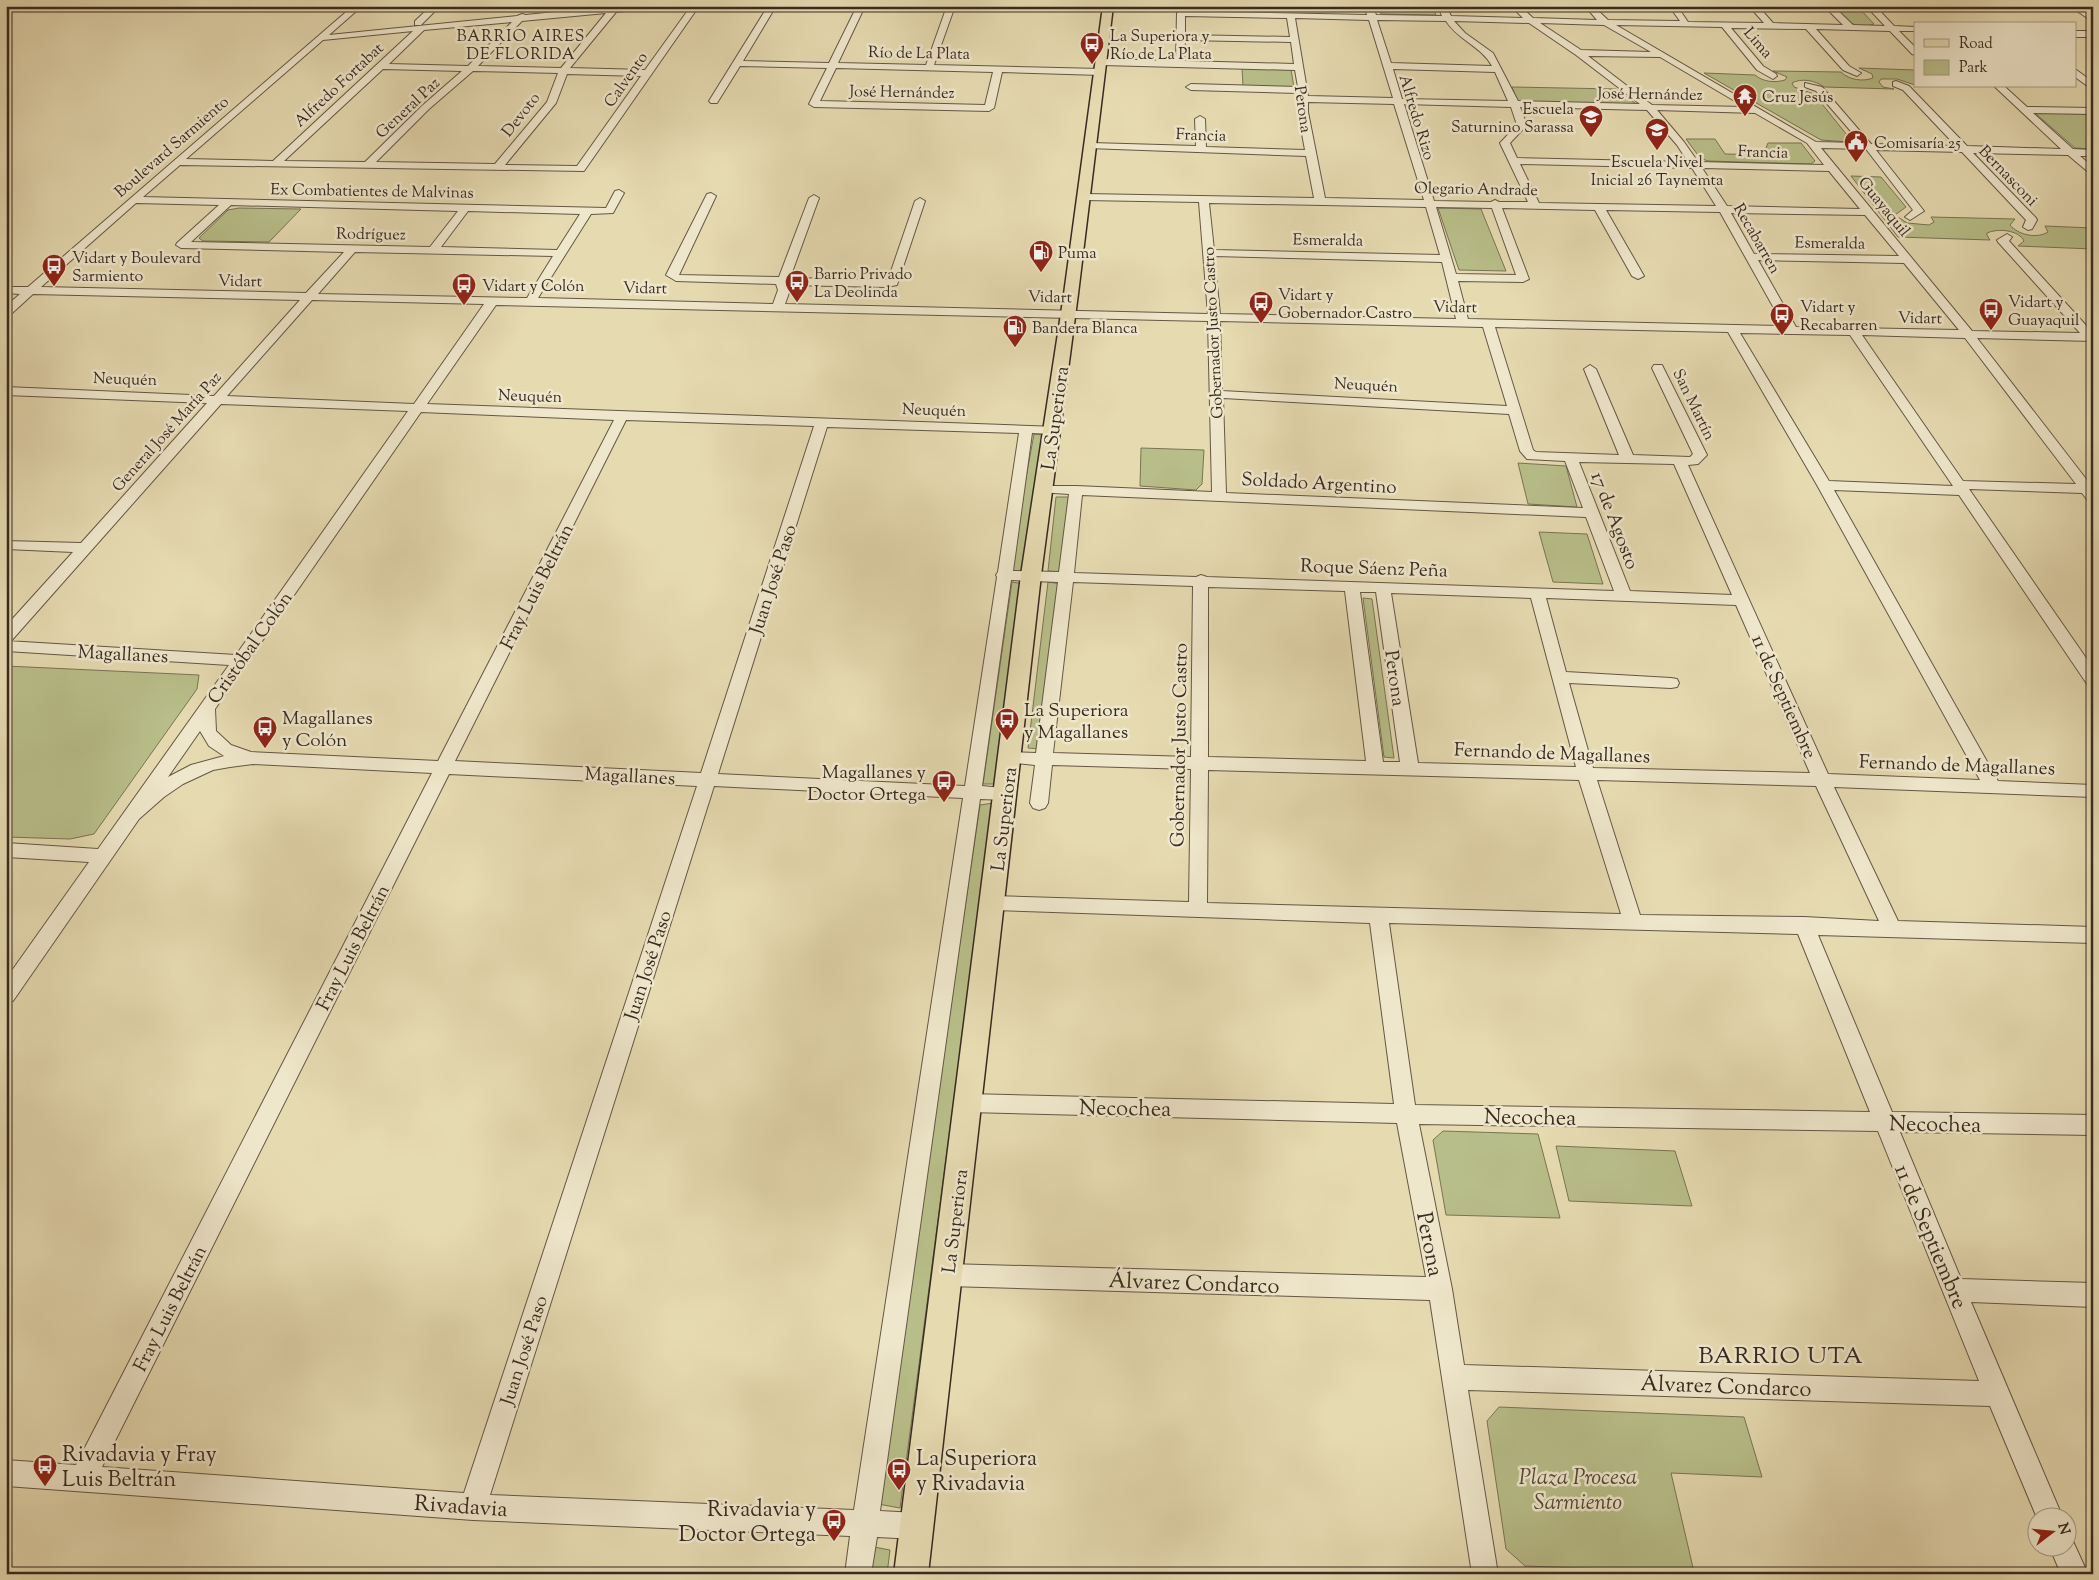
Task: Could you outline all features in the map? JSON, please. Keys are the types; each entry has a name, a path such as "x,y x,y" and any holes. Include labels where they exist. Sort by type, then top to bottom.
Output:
{"main road":[{"name":"La Superiora","path":"911,1574 1011,758 1031,575 1069,313 1108,8"}],"street":[{"name":"Boulevard Sarmiento","path":"6,312 358,6"},
{"name":"Alfredo Fortabat","path":"276,163 381,66 436,6"},
{"path":"324,34 592,6"},
{"path":"525,12 648,6"},
{"name":"Calvento","path":"498,167 580,169 695,6"},
{"path":"714,102 772,6"},
{"path":"834,65 860,6"},
{"path":"929,68 951,6"},
{"path":"1008,6 1108,8"},
{"name":"Alfredo Rizo","path":"1368,6 1446,258 1463,322"},
{"path":"1442,6 1453,28 1491,56 1514,104 1522,126 1505,143 1534,204"},
{"name":"Recabarren","path":"1515,6 1531,21 1579,53 1650,108 1682,144 1723,208 1792,330"},
{"name":"Guayaquil","path":"1589,6 1596,15 1607,23 1810,141 1968,334 2089,493"},
{"path":"1673,6 1686,24"},
{"path":"1753,6 1771,26"},
{"path":"1828,6 1850,28"},
{"path":"1870,6 1914,51"},
{"path":"2074,6 2093,20"},
{"name":"Devoto","path":"498,167 551,103 563,71 615,8"},
{"name":"General Paz","path":"367,166 426,107 471,68 525,12"},
{"path":"1180,64 1182,13 1914,29"},
{"name":"Perona","path":"1291,16 1303,94 1303,112 1320,202"},
{"name":"Lima","path":"1725,25 1760,68 1773,76"},
{"path":"1808,27 1846,68 1857,74"},
{"path":"2076,34 2093,34"},
{"path":"1181,37 1294,40"},
{"path":"1579,53 1662,55"},
{"name":"Río de La Plata","path":"737,63 998,69 1180,64 1298,67"},
{"name":"José Hernández","path":"834,65 814,104 989,108 998,69"},
{"path":"381,66 648,73"},
{"path":"1386,66 1497,69"},
{"path":"2076,73 2093,87"},
{"name":"Bernasconi","path":"1896,84 1906,88 1963,150 2032,220 2028,227"},
{"path":"1808,85 1818,89 1869,147 1919,211 1910,217"},
{"name":"José Hernández","path":"1191,87 1397,101 1756,110"},
{"path":"2000,88 2093,173"},
{"path":"2024,110 2093,111"},
{"path":"1200,119 1201,149"},
{"path":"1813,145 2093,153"},
{"name":"Francia","path":"1091,146 1311,153"},
{"name":"Francia","path":"1514,161 1832,168"},
{"path":"178,162 498,167"},
{"name":"Ex Combatientes de Malvinas","path":"134,200 609,211 619,193"},
{"path":"711,196 672,275 676,278 782,283 887,284 893,282 920,201"},
{"name":"Olegario Andrade","path":"1084,197 1534,204 1868,212"},
{"path":"773,306 784,290 782,283 814,198"},
{"name":"Gobernador Justo Castro","path":"1204,200 1214,316 1219,497"},
{"name":"Rodríguez","path":"227,202 181,245 560,253"},
{"path":"1451,277 1523,279 1495,204"},
{"path":"1598,206 1638,276"},
{"path":"433,251 465,208"},
{"path":"531,301 587,211"},
{"path":"2006,237 2002,240 2091,337"},
{"name":"General José María Paz","path":"6,636 352,249"},
{"name":"Esmeralda","path":"1209,253 1446,258"},
{"name":"Esmeralda","path":"1751,257 1907,260"},
{"name":"Vidart","path":"6,290 2091,337"},
{"name":"Cristóbal Colón","path":"6,995 492,300"},
{"path":"1488,323 1527,451 1532,456 1680,462"},
{"path":"1732,328 1824,485 1992,786"},
{"path":"1853,331 2090,673"},
{"name":"San Martín","path":"1658,368 1700,455 1693,461 1680,462"},
{"path":"1590,369 1628,460"},
{"name":"Neuquén","path":"6,391 622,416 1052,430"},
{"name":"Neuquén","path":"1215,394 1515,410"},
{"name":"Fray Luis Beltrán","path":"83,1478 622,416"},
{"name":"Juan José Paso","path":"473,1507 822,423"},
{"path":"858,1574 1003,575 1026,429"},
{"name":"17 de Agosto","path":"1571,458 1624,596"},
{"name":"11 de Septiembre","path":"1680,462 1822,780 1892,928"},
{"path":"1824,485 2089,493"},
{"name":"Soldado Argentino","path":"1044,489 1592,514"},
{"path":"1040,803 1076,490"},
{"path":"6,544 85,548"},
{"name":"Roque Sáenz Peña","path":"1003,575 1201,580 1743,600"},
{"name":"Gobernador Justo Castro","path":"1198,911 1201,580"},
{"name":"Perona","path":"1352,586 1375,768"},
{"name":"Perona","path":"1383,587 1410,769"},
{"path":"1537,593 1586,774 1633,921"},
{"name":"Magallanes","path":"6,646 239,660"},
{"path":"1560,677 1671,683"},
{"name":"Magallanes","path":"207,706 207,730 216,742 231,753 253,758 1006,794"},
{"name":"Magallanes","path":"133,814 154,794 183,777 207,766 253,758"},
{"name":"Fernando de Magallanes","path":"1011,758 1822,780 2093,791"},
{"path":"6,850 104,856"},
{"path":"993,903 1198,911 1804,925 2093,935"},
{"name":"Perona","path":"1378,915 1406,1114 1440,1289 1485,1574"},
{"name":"11 de Septiembre","path":"1804,925 2046,1508"},
{"name":"Necochea","path":"968,1104 1406,1114 2093,1125"},
{"name":"Álvarez Condarco","path":"948,1275 1440,1289"},
{"path":"1955,1290 2093,1295"},
{"name":"Álvarez Condarco","path":"1454,1377 1997,1394"},
{"name":"Rivadavia","path":"6,1472 473,1507 916,1526"},
{"path":"2067,1558 2074,1574"}],"green space":[{"path":"1378,6 1432,6 1436,15 1381,14"},
{"path":"1832,6 1857,6 1874,24 1867,26 1856,25 1846,19"},
{"path":"1242,68 1291,69 1294,88 1243,86"},
{"path":"1859,68 1914,70 1914,85 1897,79 1881,79 1879,82 1883,87 1894,89 1824,87 1808,80 1792,83 1794,87 1814,94 1851,140 1848,142 1821,140 1704,73 1755,75 1773,82 1785,80 1787,77 1773,71 1841,72 1856,80 1873,78 1872,74"},
{"path":"1512,87 1616,89 1639,106 1518,102"},
{"path":"2035,113 2093,114 2093,149 2075,148"},
{"path":"1686,139 1715,139 1725,154 1771,155 1766,148 1768,143 1801,143 1815,161 1811,164 1708,161 1700,158"},
{"path":"1851,176 1881,177 1906,207 1895,215 1907,223 1929,225 1934,222 1931,217 2015,219 2010,225 2028,235 2039,235 2048,232 2045,226 2093,228 2093,249 2018,246 2024,241 2018,234 2002,230 1987,233 1990,240 1898,237"},
{"path":"239,208 301,209 269,242 203,241 199,238 228,210"},
{"path":"1438,208 1481,209 1506,271 1459,270"},
{"path":"1034,434 1043,435 1022,571 1009,571"},
{"path":"1141,448 1204,450 1202,484 1196,490 1140,486"},
{"path":"1518,463 1566,466 1577,507 1528,504"},
{"path":"1056,497 1069,497 1061,572 1048,571"},
{"path":"1539,532 1587,534 1603,584 1553,582"},
{"path":"1012,582 1024,584 996,784 983,784"},
{"path":"1048,582 1061,584 1040,749 1028,748"},
{"path":"1363,598 1372,599 1394,758 1384,757"},
{"path":"6,666 199,675 197,689 94,834 70,839 6,837"},
{"path":"993,803 900,1508 878,1504 980,805"},
{"path":"1443,1131 1538,1134 1560,1218 1446,1215 1433,1140"},
{"path":"1556,1146 1675,1151 1692,1206 1569,1201"},
{"name":"Plaza Procesa Sarmiento","path":"1499,1407 1744,1417 1762,1477 1671,1473 1694,1572 1525,1566 1506,1549 1487,1421"},
{"path":"874,1547 890,1550 887,1574 870,1574"}],"place":[{"name":"La Superiora y Río de La Plata","path":"1092,65"},
{"name":"Cruz Jesús","path":"1745,117"},
{"name":"Escuela Saturnino Sarassa","path":"1591,138"},
{"name":"Escuela Nivel Inicial 26 Taynemta","path":"1657,151"},
{"name":"Comisaría 25","path":"1856,163"},
{"name":"Puma","path":"1041,273"},
{"name":"Vidart y Boulevard Sarmiento","path":"54,287"},
{"name":"Barrio Privado La Deolinda","path":"797,303"},
{"name":"Vidart y Colón","path":"464,306"},
{"name":"Vidart y Gobernador Castro","path":"1261,324"},
{"name":"Vidart y Guayaquil","path":"1991,331"},
{"name":"Vidart y Recabarren","path":"1782,336"},
{"name":"Bandera Blanca","path":"1015,348"},
{"name":"La Superiora y Magallanes","path":"1007,741"},
{"name":"Magallanes y Colón","path":"265,749"},
{"name":"Magallanes y Doctor Ortega","path":"944,803"},
{"name":"Rivadavia y Fray Luis Beltrán","path":"45,1487"},
{"name":"La Superiora y Rivadavia","path":"899,1491"},
{"name":"Rivadavia y Doctor Ortega","path":"834,1542"}],"district":[{"name":"BARRIO AIRES DE FLORIDA","path":"521,44"},
{"name":"BARRIO UTA","path":"1781,1355"}]}
